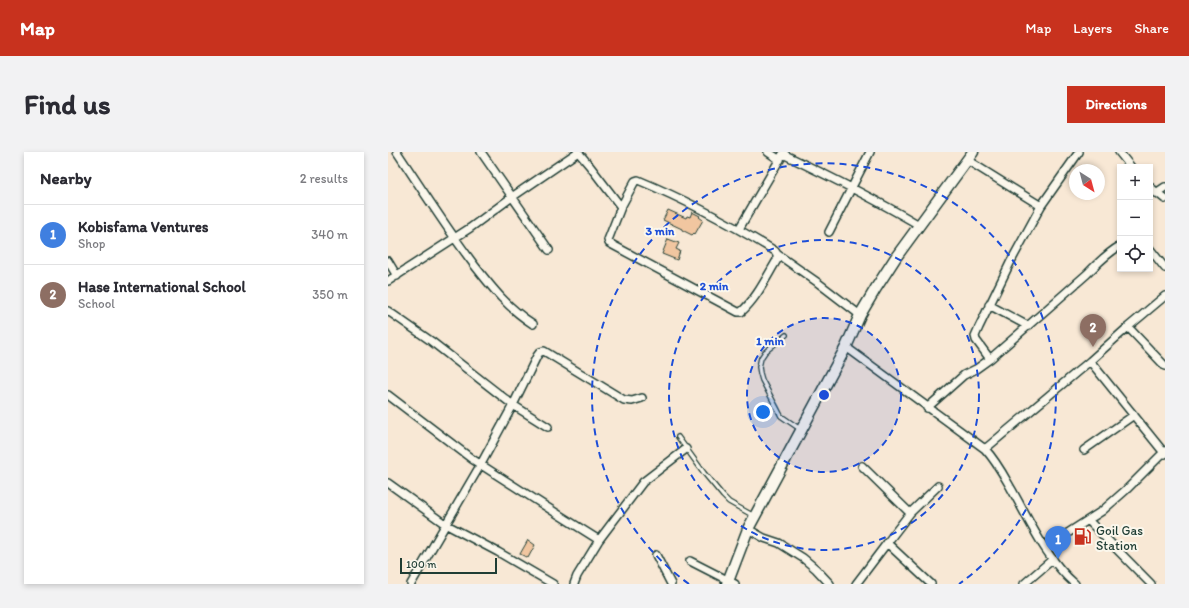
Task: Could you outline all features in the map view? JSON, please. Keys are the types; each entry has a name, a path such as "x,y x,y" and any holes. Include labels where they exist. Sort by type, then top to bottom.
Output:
{"street":[{"path":"397,152 454,238 497,293 518,315 533,324"},
{"path":"481,152 549,250"},
{"path":"388,281 470,228 578,152 621,207"},
{"path":"768,152 782,155 851,187 919,225"},
{"path":"829,232 870,152"},
{"path":"990,359 976,340 975,336 1010,262 1041,206 1079,152"},
{"path":"1118,152 1128,164"},
{"path":"739,229 782,155"},
{"path":"690,561 730,583 748,529 846,347 860,315 880,282 919,225 970,156 1041,206"},
{"path":"777,254 776,260 759,291 744,309 741,312 738,312 609,243 608,240 621,207 635,182 638,180 671,194 739,229 775,251 860,315"},
{"path":"1156,193 1165,187"},
{"path":"1153,190 1165,199"},
{"path":"928,408 964,375 990,359 1111,251 1117,248"},
{"path":"1153,254 1165,268"},
{"path":"388,261 397,276"},
{"path":"985,449 1165,296"},
{"path":"989,306 1028,326"},
{"path":"388,311 431,341 513,405 548,427"},
{"path":"1128,327 1165,366"},
{"path":"846,347 985,449 1001,470 1053,559 1069,579 1075,584"},
{"path":"411,584 481,464 540,352 544,351 624,400 632,401 642,398"},
{"path":"1046,547 1102,511 1127,489 1164,452 1090,361"},
{"path":"388,395 481,464 599,540"},
{"path":"1084,450 1134,415"},
{"path":"574,584 577,576 599,540 643,482 686,449"},
{"path":"862,466 910,513"},
{"path":"388,483 445,524 498,552 553,584"},
{"path":"856,584 910,513 938,486"},
{"path":"1088,520 1151,584"},
{"path":"748,529 764,538 779,543 803,558 830,584"},
{"path":"887,543 931,584"},
{"path":"656,555 671,584"},
{"path":"1024,584 1053,559"}],"lane":[{"path":"786,336 765,352 761,358 759,367 762,380 780,416 801,430"},
{"path":"678,438 723,496 729,502 754,517"}],"building":[{"path":"668,210 686,218 687,216 690,217 692,212 700,216 699,217 703,220 695,234 694,233 692,235 663,220"},
{"path":"668,239 679,243 676,249 680,251 677,260 662,254"},
{"path":"528,540 535,545 528,558 520,554"}],"place":[{"name":"Hase International School","path":"1093,347"},
{"name":"Goil Gas Station","path":"1083,537"},
{"name":"Kobisfama Ventures","path":"1058,559"}]}
